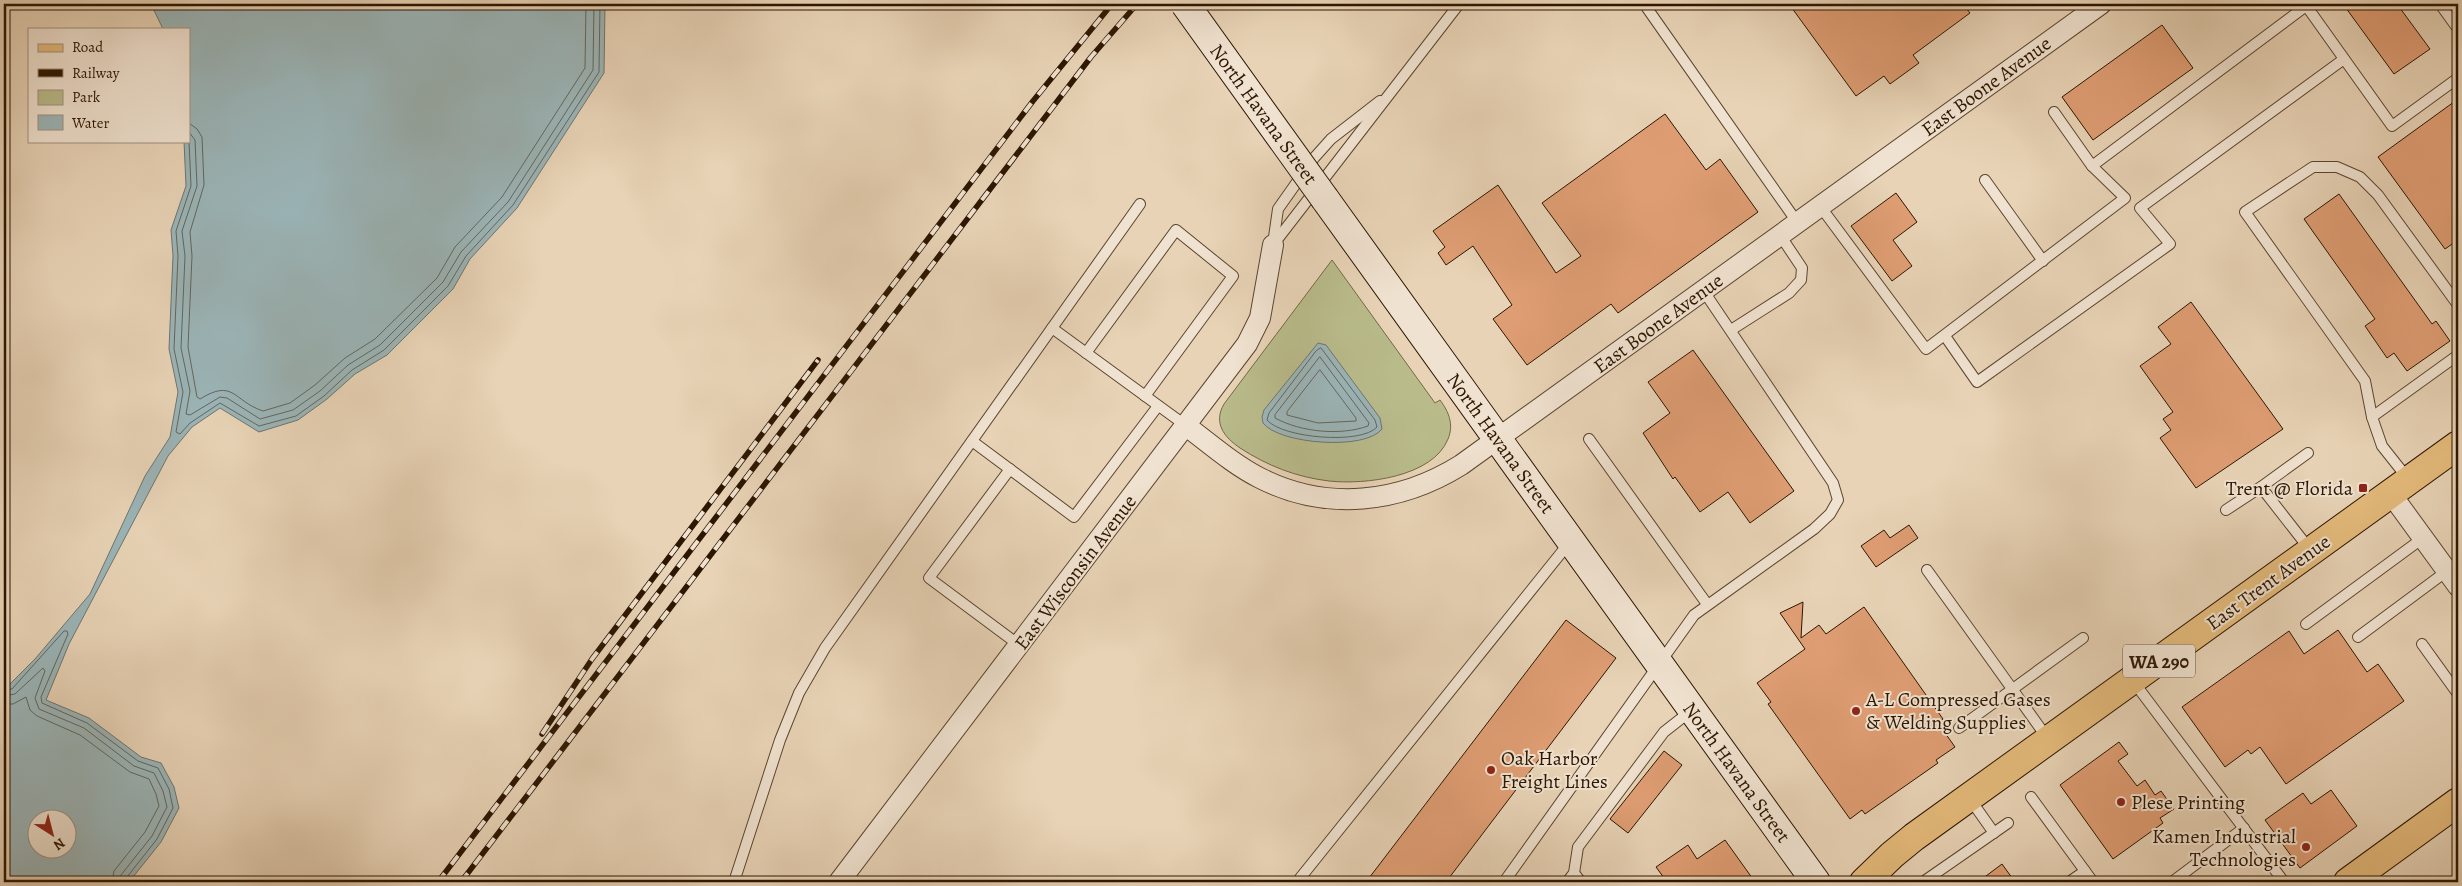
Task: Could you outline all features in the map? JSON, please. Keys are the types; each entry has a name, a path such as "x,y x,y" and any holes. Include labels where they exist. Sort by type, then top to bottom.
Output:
{"main road":[{"name":"East Trent Avenue","path":"1864,882 1892,855 1969,797 2458,445"},
{"path":"2348,882 2453,809"}],"street":[{"name":"North Havana Street","path":"1185,4 1816,882"},
{"name":"East Boone Avenue","path":"1185,425 1240,465 1277,486 1298,493 1347,500 1372,500 1422,487 1461,465 2101,4"},
{"name":"East Wisconsin Avenue","path":"839,882 1256,329 1263,306 1273,245"},
{"path":"2400,487 2423,538 2453,578"}],"lane":[{"path":"1273,245 1459,4"},
{"path":"2440,4 2458,29"},
{"path":"2092,166 2305,5 2392,126 2458,78"},
{"path":"1647,8 1797,222"},
{"path":"2140,208 2344,59"},
{"path":"1273,245 1278,209 1314,158 1331,139 1379,102 1399,83"},
{"path":"1946,336 1977,382 2170,244 2140,208 2125,198 2092,166 2054,112"},
{"path":"2400,487 2372,417 2365,381 2245,212 2313,167 2337,167 2360,178 2378,194 2458,305"},
{"path":"1985,180 2043,261"},
{"path":"1820,206 1926,349 1946,336 2125,198"},
{"path":"734,882 780,740 799,693 825,648 1140,204"},
{"path":"1086,353 1176,230 1233,276 1145,396"},
{"path":"1731,330 1789,293 1801,280 1802,268 1780,235"},
{"path":"1504,882 1694,615 1814,529 1830,514 1838,500 1833,483 1703,290"},
{"path":"1052,328 1185,425"},
{"path":"2372,417 2458,355"},
{"path":"972,441 1074,517 1158,406"},
{"path":"1589,439 1707,604"},
{"path":"2226,510 2308,453"},
{"path":"1010,469 929,578 1019,645"},
{"path":"2261,486 2311,552"},
{"path":"2306,624 2423,538"},
{"path":"1297,882 1571,540"},
{"path":"1927,570 2049,740"},
{"path":"2358,637 2453,578"},
{"path":"1959,728 2083,638"},
{"path":"2422,644 2458,694"},
{"path":"2132,680 2284,882"},
{"path":"1567,882 1574,873 1578,847 1664,732 1693,709"},
{"path":"1969,797 1994,833"},
{"path":"2031,797 2093,882"},
{"path":"1923,882 2008,823"},
{"path":"2172,882 2244,828"},
{"path":"2069,882 2085,871"},
{"path":"1574,873 1581,882"}],"green space":[{"path":"1332,260 1435,403 1440,400 1448,414 1450,434 1440,452 1428,462 1396,476 1344,482 1305,477 1283,470 1240,448 1225,434 1220,423 1224,404"}],"water":[{"path":"151,4 605,4 604,73 517,208 470,259 453,289 387,355 355,374 327,399 298,420 259,432 220,408 192,427 168,456 69,644 46,700 89,718 141,757 161,763 174,787 179,808 161,842 129,882 4,882 4,684 8,686 35,659 90,594 145,476 170,437 178,392 169,349 173,256 171,230 186,186 184,142 190,142 190,28 163,28"},
{"path":"1318,343 1326,345 1380,418 1382,429 1373,436 1341,442 1303,440 1286,436 1272,430 1263,423 1264,410"}],"building":[{"path":"1789,4 1963,4 1970,13 1913,55 1919,63 1890,84 1884,76 1856,96"},
{"path":"2343,4 2397,4 2430,49 2394,74"},
{"path":"2162,25 2193,68 2093,140 2062,97"},
{"path":"2458,99 2458,240 2445,249 2378,157"},
{"path":"1665,114 1706,170 1720,159 1758,212 1618,313 1611,304 1527,365 1493,319 1512,305 1473,246 1446,265 1438,253 1445,247 1433,231 1498,185 1556,273 1581,256 1542,203"},
{"path":"1896,193 1917,222 1893,240 1912,266 1892,281 1851,226"},
{"path":"2339,194 2432,324 2436,321 2450,341 2407,371 2394,353 2387,358 2365,326 2375,319 2304,219"},
{"path":"2191,302 2283,429 2196,488 2160,438 2171,430 2163,419 2173,412 2140,366 2171,344 2158,327"},
{"path":"1693,350 1794,491 1750,523 1728,492 1700,512 1675,477 1673,479 1643,433 1670,413 1648,382"},
{"path":"1909,525 1918,538 1876,567 1861,546 1884,530 1890,538"},
{"name":"A-L Compressed Gases & Welding Supplies","path":"1803,602 1801,638 1819,625 1826,634 1864,607 1943,719 1938,723 1955,747 1936,760 1938,763 1865,814 1862,810 1850,819 1768,704 1771,702 1757,683 1805,649 1780,613"},
{"name":"Oak Harbor Freight Lines","path":"1566,620 1616,658 1446,882 1366,882"},
{"path":"2338,630 2367,672 2378,664 2404,701 2286,784 2260,747 2251,754 2248,750 2225,767 2182,707 2289,631 2304,654"},
{"name":"Plese Printing","path":"2119,742 2128,754 2118,761 2137,786 2145,780 2155,795 2161,791 2174,809 2160,818 2163,823 2113,859 2060,785"},
{"path":"1664,751 1682,765 1628,833 1610,819"},
{"name":"Kamen Industrial Technologies","path":"2331,790 2357,826 2300,868 2265,820 2303,793 2311,804"},
{"path":"1725,840 1755,882 1667,882 1656,867 1688,845 1697,859"},
{"path":"2002,864 2015,882 1978,882"}],"railway":[{"path":"438,882 1033,101 1112,4"},
{"path":"461,882 1091,57 1137,4"},
{"path":"542,734 592,659 818,360"}],"place":[{"name":"Trent @ Florida","path":"2363,488"},
{"name":"A-L Compressed Gases & Welding Supplies","path":"1856,711"},
{"name":"Oak Harbor Freight Lines","path":"1491,770"},
{"name":"Plese Printing","path":"2121,802"},
{"name":"Kamen Industrial Technologies","path":"2306,847"}]}
